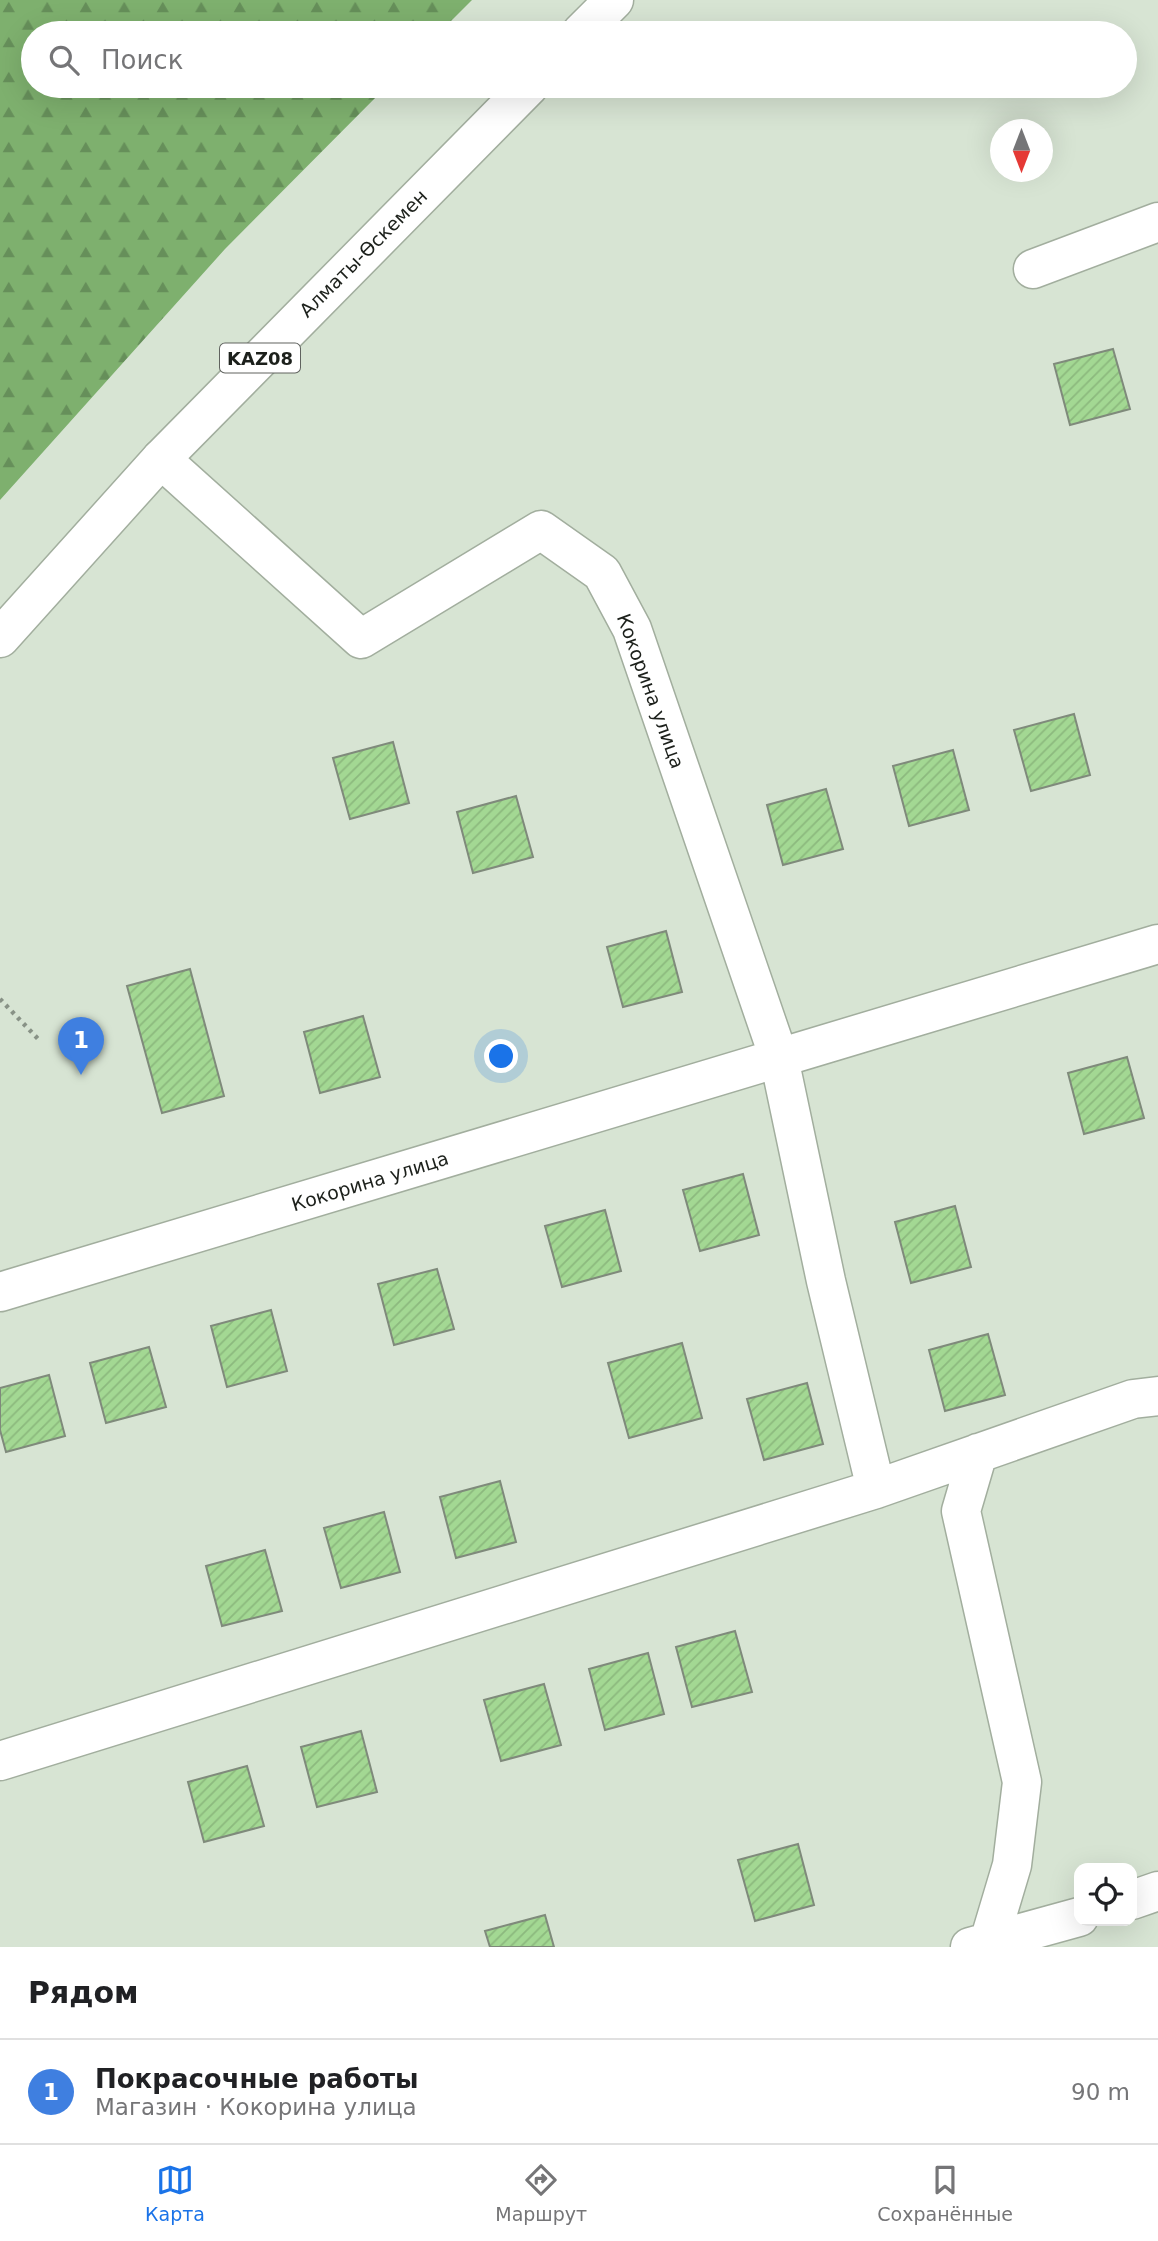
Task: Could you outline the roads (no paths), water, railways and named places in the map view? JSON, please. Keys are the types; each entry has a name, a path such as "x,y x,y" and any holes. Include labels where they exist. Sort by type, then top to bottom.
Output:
{"main road":[{"path":"593,21 614,0"},
{"name":"Алматы-Өскемен","path":"0,638 161,459 517,98"},
{"path":"1033,270 1158,222"},
{"name":"Кокорина улица","path":"161,459 361,639 541,530 602,573 632,629 779,1058"},
{"name":"Кокорина улица","path":"0,1292 1158,944"},
{"path":"779,1058 827,1281 876,1489"},
{"path":"0,1761 876,1489 1133,1399 1158,1396"},
{"path":"978,1453 961,1511 1022,1782 1012,1864 979,1944"},
{"path":"913,1476 961,1511"},
{"path":"1137,1897 1158,1891"},
{"path":"979,1944 1074,1918"}],"place":[{"name":"Покрасочные работы","path":"81,1075"}]}
